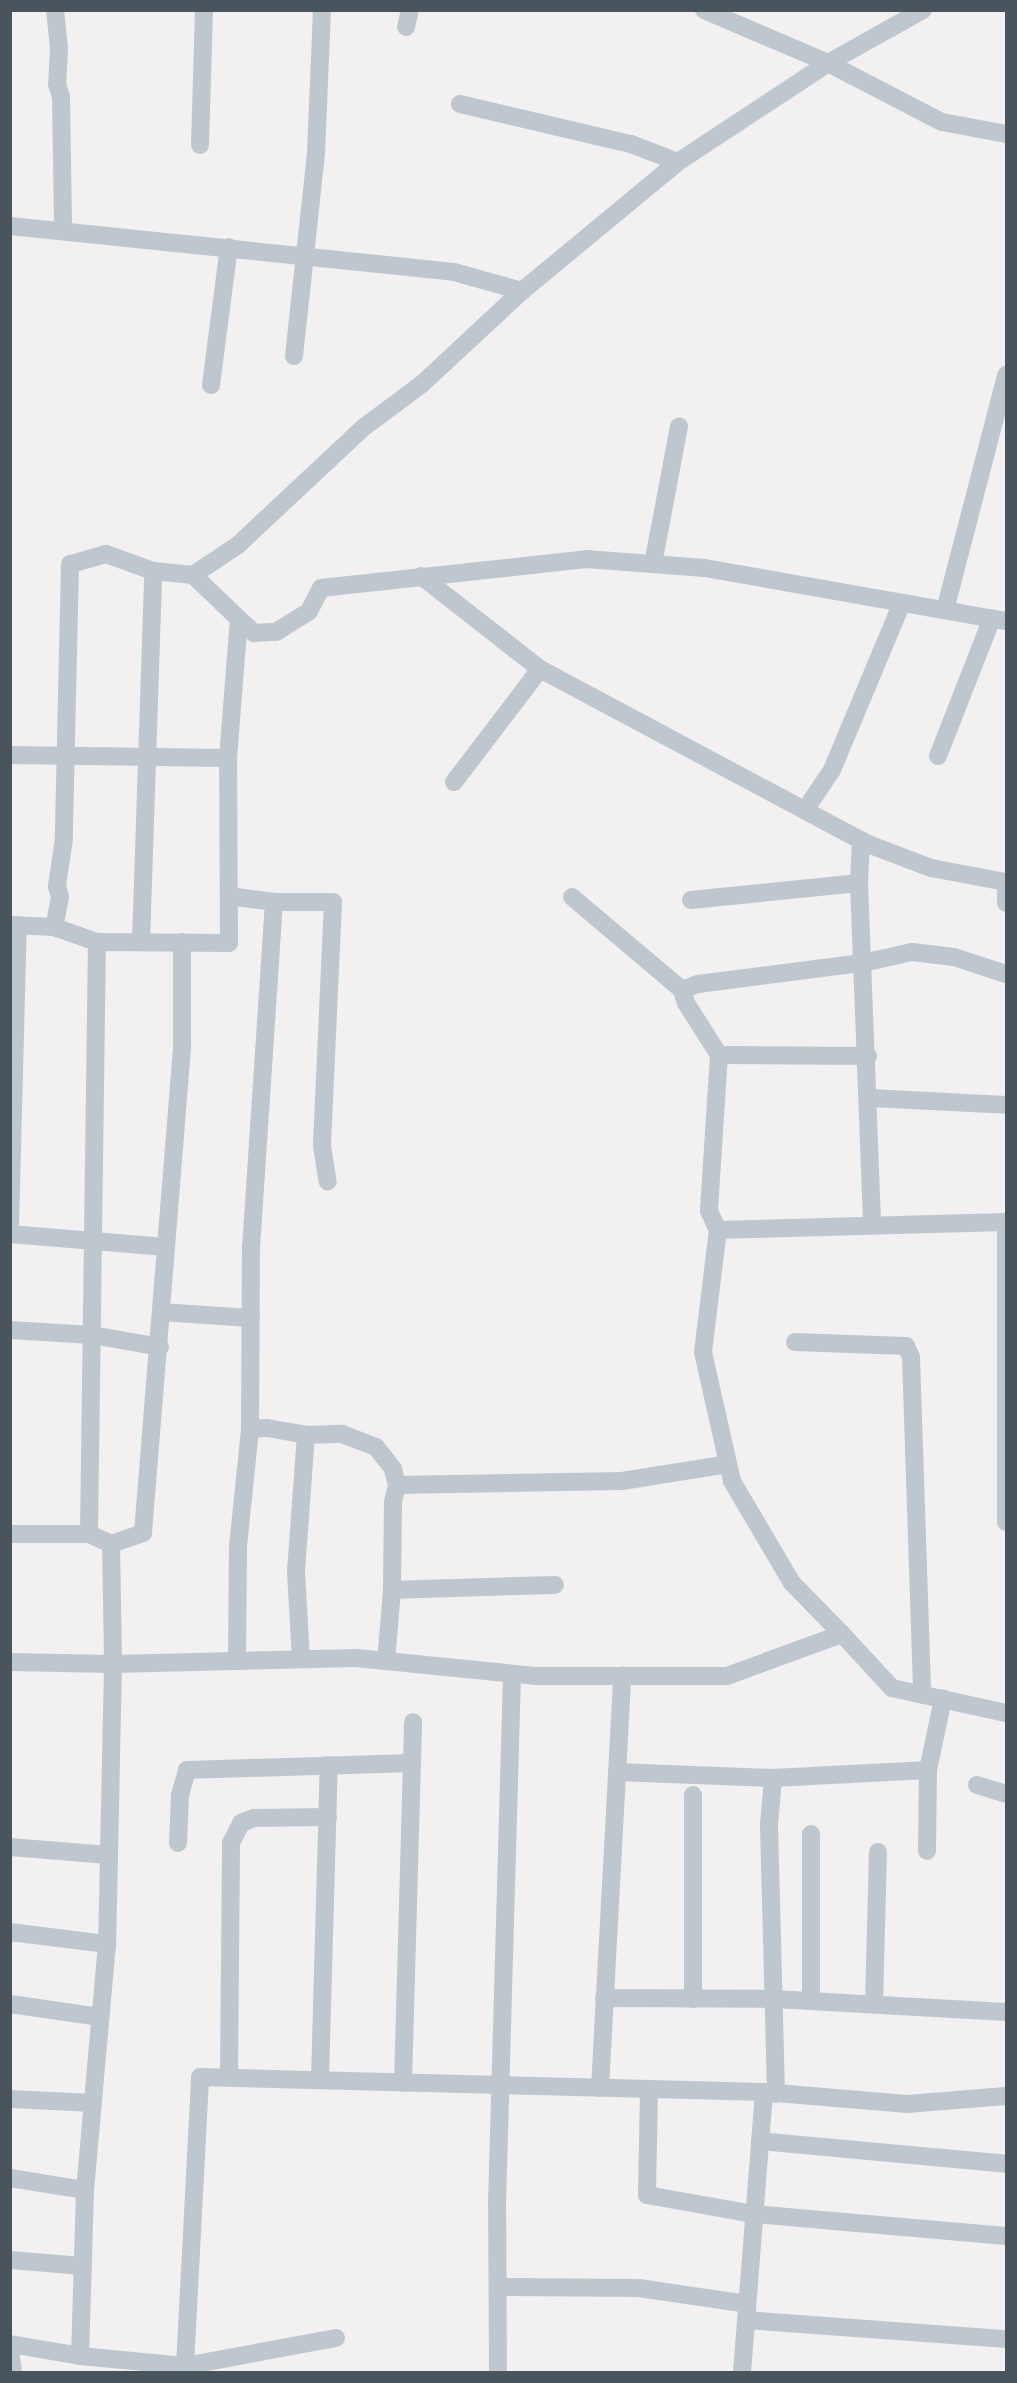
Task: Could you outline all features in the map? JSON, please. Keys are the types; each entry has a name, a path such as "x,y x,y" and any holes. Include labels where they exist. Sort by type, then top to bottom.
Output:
{"street":[{"path":"55,10 59,49 57,84 61,97 63,231"},
{"path":"200,145 204,10"},
{"path":"294,356 316,153 322,10"},
{"path":"704,10 828,63 942,122 1006,134"},
{"path":"193,575 238,545 364,427 422,384 522,291 678,162 828,63 923,10"},
{"path":"460,104 631,144 678,162"},
{"path":"10,226 454,272 522,291"},
{"path":"211,385 229,248"},
{"path":"945,610 1006,375"},
{"path":"653,564 679,426"},
{"path":"54,927 60,897 57,886 64,838 70,564 106,554 153,571 193,575 254,633 276,632 309,611 321,588 586,559 705,568 999,620 938,756"},
{"path":"141,942 153,571"},
{"path":"422,576 540,669 861,840 931,868 1006,882"},
{"path":"806,810 832,770 902,603"},
{"path":"10,1225 14,925 54,927 97,942 230,943 228,758 239,619"},
{"path":"454,782 540,669"},
{"path":"10,755 228,758"},
{"path":"861,840 859,882 870,1098 873,1224"},
{"path":"692,900 859,882"},
{"path":"1006,889 1006,903"},
{"path":"229,896 274,902 333,902 322,1146 328,1182"},
{"path":"572,897 682,990 686,1003 719,1055 709,1211 718,1230 703,1352 732,1481 792,1583 892,1688 1006,1713"},
{"path":"237,1660 238,1546 250,1430 251,1248 274,902"},
{"path":"89,1534 97,942"},
{"path":"10,1534 89,1534 111,1544 143,1533 160,1347 165,1247 182,1046 182,942"},
{"path":"682,990 698,984 863,963 912,952 954,957 1006,974"},
{"path":"719,1055 868,1056"},
{"path":"870,1098 1006,1105"},
{"path":"718,1230 1006,1222 1006,1522"},
{"path":"10,1234 93,1239 165,1247"},
{"path":"161,1312 251,1318"},
{"path":"10,1330 92,1335 160,1347"},
{"path":"795,1342 906,1346 911,1357 922,1695"},
{"path":"250,1430 267,1428 306,1435 342,1434 376,1447 393,1469 398,1485 393,1502 392,1590 386,1661"},
{"path":"301,1659 296,1571 306,1435"},
{"path":"398,1485 622,1481 728,1464"},
{"path":"80,2356 86,2190 107,1944 113,1664 111,1544"},
{"path":"392,1590 555,1585"},
{"path":"10,1662 113,1664 301,1659 386,1661 512,1674 727,1676 842,1634"},
{"path":"498,2373 501,2086 512,1674"},
{"path":"600,2088 622,1676"},
{"path":"927,1851 928,1770 944,1699"},
{"path":"403,2083 413,1722"},
{"path":"178,1843 180,1795 187,1770 412,1763"},
{"path":"320,2079 329,1765"},
{"path":"617,1772 773,1778 928,1770"},
{"path":"742,2373 760,2141 770,2093 774,1999 769,1825 773,1778"},
{"path":"976,1785 1006,1794"},
{"path":"693,1795 693,1999"},
{"path":"229,2076 231,1843 241,1823 254,1818 328,1817"},
{"path":"811,1834 811,2001"},
{"path":"10,1847 109,1855"},
{"path":"874,2004 878,1852"},
{"path":"10,1932 107,1944"},
{"path":"604,1998 774,1999 1006,2012"},
{"path":"10,2004 100,2017"},
{"path":"185,2369 200,2077 229,2076 770,2093 907,2104 1006,2096"},
{"path":"649,2090 647,2195 754,2214 1006,2236"},
{"path":"10,2099 93,2103"},
{"path":"760,2141 1006,2164"},
{"path":"10,2178 86,2190"},
{"path":"10,2260 83,2266"},
{"path":"498,2287 639,2288 747,2312 1006,2338"},
{"path":"10,2344 80,2356 185,2369 336,2338"},
{"path":"10,2351 13,2373"}]}
